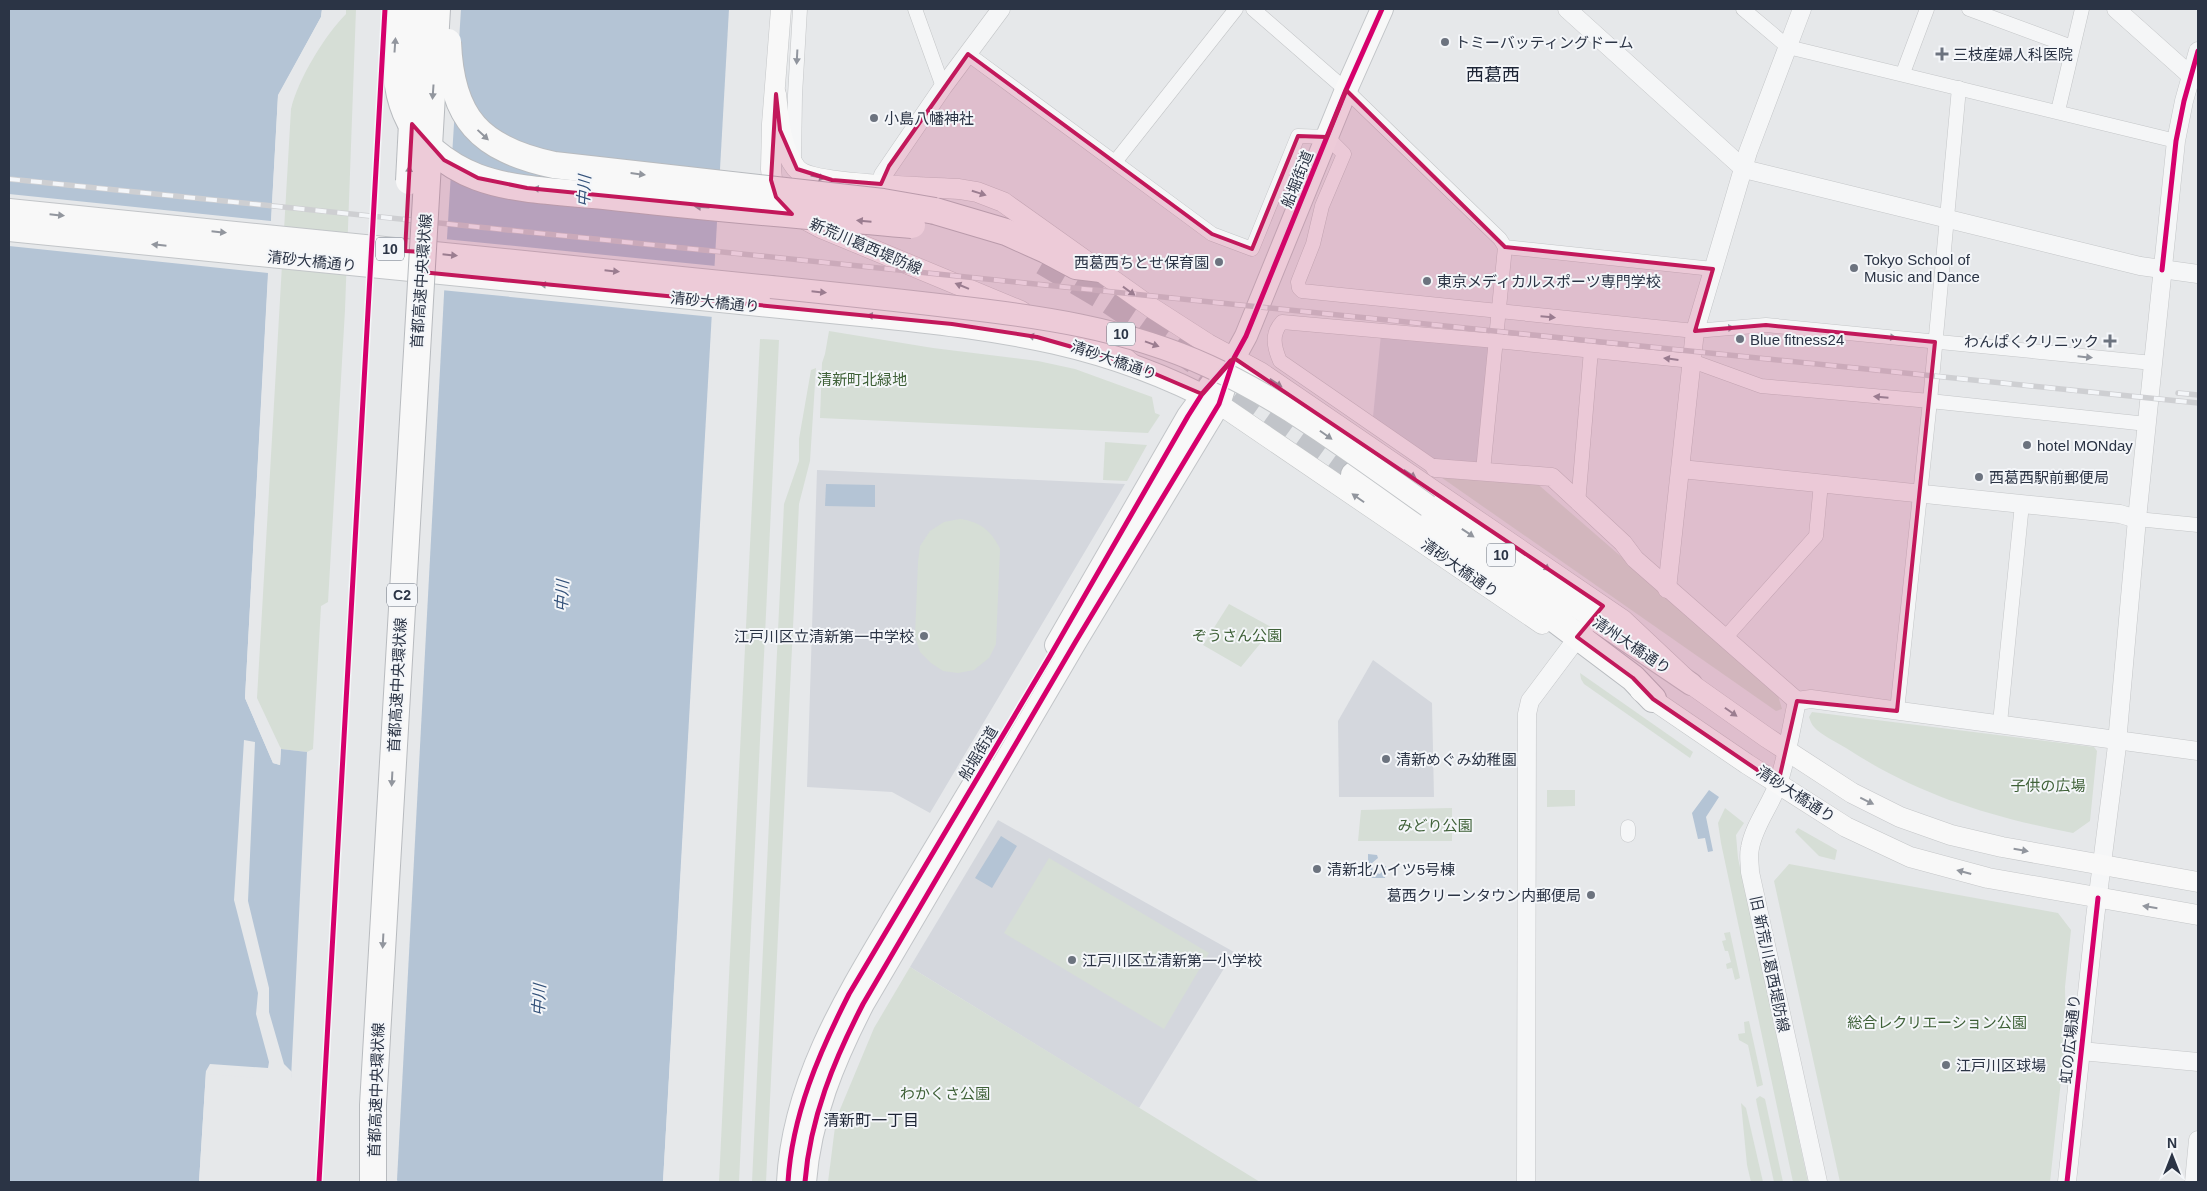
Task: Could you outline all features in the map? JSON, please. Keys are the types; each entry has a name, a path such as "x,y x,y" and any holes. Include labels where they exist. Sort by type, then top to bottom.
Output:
{"highway":[{"path":"398,9 396,74 403,105 410,122 431,149 444,160 478,178 527,188 688,206 912,225 982,239 1043,262"},
{"name":"首都高速中央環状線","path":"354,1182 357,1081 418,9"},
{"name":"首都高速中央環状線","path":"373,1182 373,1106 437,9"},
{"path":"450,9 449,58 460,105 467,117 485,138 497,147 516,155 554,165 883,202 935,211 1006,232 1076,266 1101,270"},
{"path":"1354,475 1581,633 1633,678 1653,699"}],"main road":[{"path":"776,197 771,180 772,124 776,94 781,9"},
{"name":"船堀街道","path":"805,1182 812,1135 838,1054 863,1004 1076,642 1246,336 1346,90 1382,9"},
{"path":"776,94 780,130 786,151 795,166 783,181 776,197"},
{"name":"清砂大橋通り","path":"795,166 810,176 832,180 959,189 985,195 1003,202 1157,310 1208,344 1260,372 1623,620 1691,684 1852,793 1923,826 1976,842 2198,882"},
{"name":"新荒川葛西堤防線","path":"776,197 791,211 820,228 1111,346 1132,364"},
{"name":"清砂大橋通り","path":"9,210 893,300 1011,313 1086,325 1139,339 1239,381 1292,412 1573,605"},
{"name":"清砂大橋通り","path":"9,230 890,318 1002,331 1064,343 1132,364 1211,399 1581,633"},
{"name":"船堀街道","path":"788,1182 796,1131 805,1095 822,1048 849,994 1050,656 1211,399"},
{"name":"清州大橋通り","path":"1573,605 1581,633 1691,684"},
{"name":"清砂大橋通り","path":"1653,699 1778,784 1846,827 1910,857 1988,878 2198,915"}],"street":[{"path":"795,166 795,95 800,9"},
{"path":"916,9 943,87"},
{"path":"881,184 883,175 943,87 1000,9"},
{"path":"1115,162 1236,9"},
{"path":"1253,9 1346,90 1500,239 1506,247 1484,471"},
{"path":"1567,9 1744,169 2162,270 2198,274"},
{"path":"1744,9 1788,47 1902,73 2176,141"},
{"path":"1668,589 1695,331 1748,152 1802,9"},
{"path":"1902,73 1927,9"},
{"path":"1969,9 2072,47"},
{"path":"2058,111 2082,9"},
{"path":"2116,9 2194,80"},
{"name":"虹の広場通り","path":"2067,1182 2117,739 2137,519 2176,141 2194,80 2198,51"},
{"path":"968,54 1212,234 1252,249 1298,136 1327,137 1344,154 1322,206 1313,244 1298,282 1299,288 1302,291 1695,331 1766,325 2153,364"},
{"path":"1897,711 1930,401 1959,88"},
{"path":"1506,247 1714,269"},
{"path":"2147,424 1930,401 1762,386 1692,362 1496,340 1282,322 1278,326 1274,341 1280,360 1435,468 1552,477 1578,504 1623,543 1635,559 1798,701 1811,699 2198,751"},
{"path":"1578,504 1592,350"},
{"path":"1681,469 2120,514 2137,519 2198,525"},
{"path":"1726,638 1816,536 1821,483"},
{"path":"2000,724 2022,504"},
{"path":"1526,1182 1527,714 1530,701 1581,633"},
{"name":"旧 新荒川葛西堤防線","path":"1798,701 1788,751 1778,784 1770,804 1754,832 1749,850 1750,872 1818,1182"},
{"path":"2081,1051 2198,1062"},
{"path":"2194,1182 2198,1140"}],"highlighted area":[{"path":"968,54 1212,234 1252,249 1298,136 1327,137 1346,90 1505,247 1713,269 1695,331 1766,325 1935,342 1897,711 1797,701 1778,784 1653,699 1633,678 1577,637 1603,606 1234,358 1202,394 1132,364 1037,337 952,324 421,272 423,252 405,251 412,124 444,160 478,178 527,188 792,214 776,197 771,180 776,94 780,130 797,169 832,180 881,184 889,166"}],"shaded area":[{"path":"1381,334 1491,344 1479,465 1435,462 1373,417"},
{"name":"江戸川区立清新第一中学校","path":"817,470 1125,484 930,813 892,792 807,787"},
{"name":"清新めぐみ幼稚園","path":"1373,660 1432,703 1434,797 1339,797 1338,721"},
{"name":"江戸川区立清新第一小学校","path":"998,820 1234,952 1139,1108 910,967"}],"green space":[{"path":"346,9 356,9 345,310 328,602 321,606 313,749 307,752 281,749 257,698 291,109 300,84 313,58 346,14"},
{"name":"清新町北緑地","path":"829,331 933,348 1038,361 1075,369 1152,397 1155,413 1160,415 1148,433 820,418 822,363"},
{"path":"760,339 779,340 739,1182 719,1182"},
{"path":"816,368 810,461 799,504 766,1182 752,1182 784,504 799,461 799,439 811,370"},
{"path":"1105,442 1147,445 1127,481 1103,480"},
{"path":"1435,473 1533,480 1777,692 1782,709 1776,711"},
{"path":"960,519 973,522 984,528 993,537 1000,549 996,644 989,658 974,670 958,673 943,671 931,663 920,652 915,636 920,546 930,531 944,522"},
{"name":"ぞうさん公園","path":"1229,604 1273,628 1241,667 1203,645"},
{"path":"1580,673 1693,752 1690,758 1584,684"},
{"name":"子供の広場","path":"1812,712 2094,747 2097,751 2090,821 2073,833 2013,820 1955,802 1900,779 1825,736 1813,726 1809,717"},
{"path":"1547,790 1575,790 1575,806 1547,807"},
{"name":"みどり公園","path":"1452,808 1452,841 1358,841 1361,810"},
{"path":"1725,808 1744,823 1736,835 1738,858 1808,1182 1793,1182 1721,843 1718,823"},
{"path":"1798,828 1837,850 1835,860 1819,856 1795,832"},
{"path":"1049,858 1209,953 1164,1029 1004,933"},
{"name":"江戸川区球場","path":"1789,864 2058,913 2071,930 2065,987 2066,1035 2050,1182 1840,1182 1774,881"},
{"path":"1730,932 1740,978 1735,980 1732,968 1727,969 1726,964 1731,962 1728,951 1725,951 1722,941 1726,940 1724,933"},
{"name":"わかくさ公園","path":"910,967 1260,1182 828,1182 836,1119 874,1028"},
{"path":"1749,1021 1763,1085 1757,1087 1748,1045 1739,1040 1738,1034 1745,1033 1744,1022"},
{"path":"1760,1096 1765,1099 1783,1182 1774,1182 1756,1099"},
{"path":"1741,1103 1746,1108 1763,1182 1751,1182 1747,1165"}],"water":[{"path":"9,9 322,9 321,17 278,96 245,698 273,763 280,765 281,749 307,752 291,1079 206,1071 199,1182 9,1182"},
{"name":"中川","path":"461,9 729,9 663,1182 398,1182 397,1180"},
{"path":"826,484 875,485 875,507 825,506"},
{"path":"1709,790 1719,797 1706,817 1713,851 1708,852 1705,838 1698,839 1692,813"},
{"path":"1001,836 1017,846 992,888 975,878"},
{"path":"1368,854 1377,855 1378,858 1372,863 1373,872 1380,874 1382,871 1380,868 1386,866 1385,878 1368,878"}],"pier":[{"path":"322,9 325,9 323,18 281,96 270,279 247,698 275,761 278,762 278,748 280,747 281,749 280,765 273,763 245,698 268,273 9,246 9,194 271,221 278,95 321,17"},
{"path":"718,221 721,222 666,1182 663,1182 713,317 441,290 444,239 716,266"},
{"path":"244,740 255,742 248,901 269,988 269,1012 284,1064 292,1072 291,1081 208,1074 201,1182 199,1182 206,1071 210,1064 268,1068 269,1062 256,1014 258,993 234,900"}],"tunnel":[{"path":"1043,262 1133,317 1354,475"}],"railway":[{"path":"9,179 2198,403"},
{"path":"2178,393 2198,395"}],"cycle path":[{"path":"319,1182 385,9"},
{"path":"805,1182 812,1135 825,1090 842,1046 863,1004 1076,641 1219,404 1234,358 1246,336 1346,90 1382,9"},
{"path":"2162,270 2176,141 2184,101 2198,51"},
{"path":"788,1182 795,1133 801,1109 827,1039 849,994 1050,656 1188,416 1202,394 1231,361"},
{"path":"2067,1182 2098,898"}],"place":[{"name":"トミーバッティングドーム","path":"1445,42"},
{"name":"三枝産婦人科医院","path":"1942,54"},
{"name":"小島八幡神社","path":"874,118"},
{"name":"西葛西ちとせ保育園","path":"1219,262"},
{"name":"Tokyo School of Music and Dance","path":"1854,268"},
{"name":"東京メディカルスポーツ専門学校","path":"1427,281"},
{"name":"Blue fitness24","path":"1740,339"},
{"name":"わんぱくクリニック","path":"2110,341"},
{"name":"hotel MONday","path":"2027,445"},
{"name":"西葛西駅前郵便局","path":"1979,477"},
{"name":"江戸川区立清新第一中学校","path":"924,636"},
{"name":"清新めぐみ幼稚園","path":"1386,759"},
{"name":"清新北ハイツ5号棟","path":"1317,869"},
{"name":"葛西クリーンタウン内郵便局","path":"1591,895"},
{"name":"江戸川区立清新第一小学校","path":"1072,960"},
{"name":"江戸川区球場","path":"1946,1065"}],"district":[{"name":"西葛西","path":"1493,75"},
{"name":"清新町一丁目","path":"871,1120"}],"park label":[{"name":"総合レクリエーション公園","path":"1937,1022"}]}
